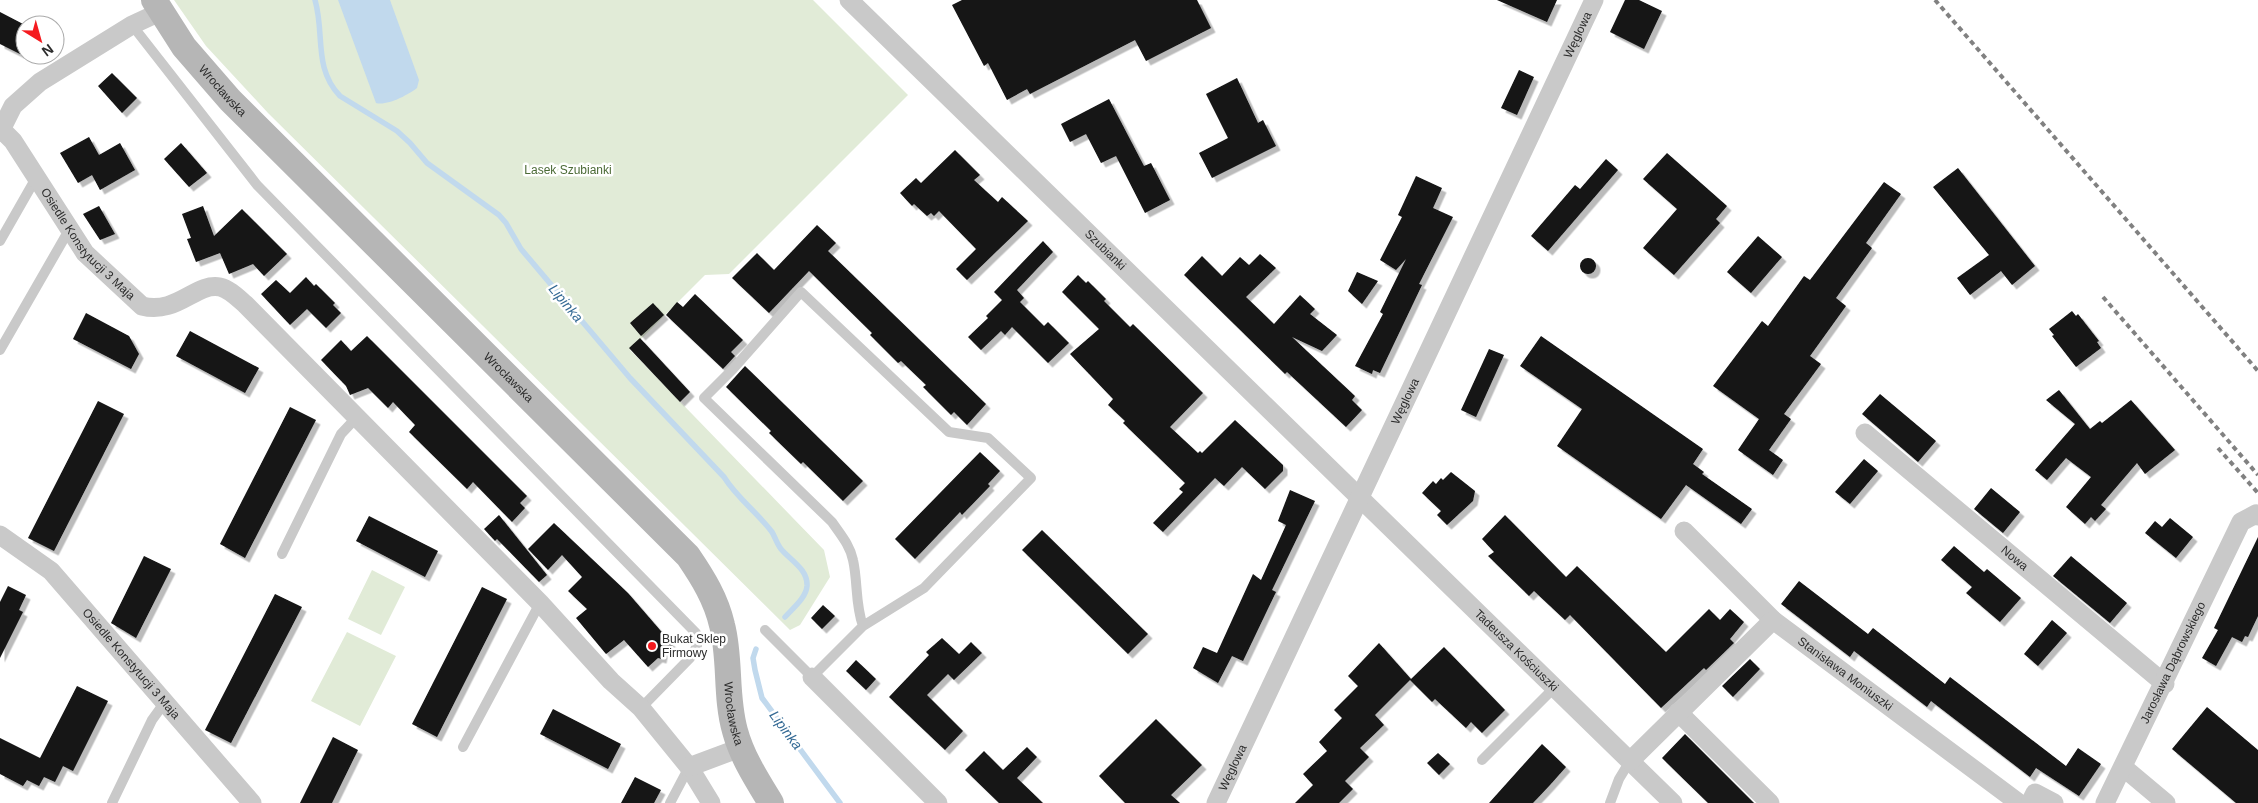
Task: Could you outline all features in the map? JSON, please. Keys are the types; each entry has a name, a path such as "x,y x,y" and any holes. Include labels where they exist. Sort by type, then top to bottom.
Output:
{"street":[{"name":"Szubianki","path":"849,0 1360,499"},
{"name":"Węglowa","path":"1216,803 1594,0"},
{"name":"Osiedle Konstytucji 3 Maja","path":"157,6 132,25 6,103 1,131 13,141 69,230 85,252 142,306 155,309 165,308 209,287 220,287 232,293 540,603 611,681 641,708 689,767 711,803"},
{"name":"Wrocławska","path":"157,6 184,47 236,107 688,556 706,584 722,625 730,707 740,748 770,803"},
{"name":"Nowa","path":"1864,434 2165,684"},
{"name":"Tadeusza Kościuszki","path":"1360,499 1673,803"},
{"name":"Jarosława Dąbrowskiego","path":"2105,803 2250,519"},
{"name":"Stanisława Moniuszki","path":"1684,531 1773,620 2019,803"},
{"name":"Osiedle Konstytucji 3 Maja","path":"0,535 51,571 252,803"},
{"path":"1630,761 1773,620"},
{"path":"812,677 938,803"},
{"path":"1678,712 1770,803"},
{"path":"689,767 740,748"},
{"path":"2123,767 2166,803"},
{"path":"2030,803 2034,793 2054,803"}],"lane":[{"path":"132,25 257,185 696,633 697,646 690,658 641,708"},
{"path":"0,241 36,178"},
{"path":"0,350 69,230"},
{"path":"765,630 812,677 862,626 924,588 1032,478 988,438 949,432 802,292 733,369 704,398 832,522 847,543 853,559 857,609 862,626"},
{"path":"282,554 341,434 357,417"},
{"path":"463,748 540,603"},
{"path":"1482,760 1554,688"},
{"path":"112,803 152,720 165,702"},
{"path":"1610,803 1619,779 1630,761"},
{"path":"670,803 689,767"}],"green space":[{"name":"Lasek Szubianki","path":"174,0 813,0 908,95 729,274 705,275 630,350 824,550 830,577 800,625 790,630 268,113 206,46"},
{"path":"372,570 405,587 381,635 348,619"},
{"path":"347,632 396,656 360,726 311,701"}],"water":[{"path":"338,0 390,0 419,80 417,88 403,97 386,103 376,103"}],"building":[{"path":"962,0 1197,0 1211,28 1146,61 1135,40 1030,94 1027,89 1007,100 988,63 984,66 952,5"},
{"path":"1497,0 1557,0 1547,22"},
{"path":"1625,0 1639,0 1662,11 1644,49 1610,32"},
{"path":"0,12 15,20 15,52 0,44"},
{"path":"1519,70 1534,77 1517,115 1501,108"},
{"path":"112,73 137,98 122,113 98,86"},
{"path":"1237,78 1258,123 1263,120 1276,146 1212,178 1199,153 1228,138 1206,94"},
{"path":"1109,99 1144,166 1151,163 1170,200 1145,213 1116,156 1101,163 1086,134 1070,142 1061,124"},
{"path":"89,137 99,155 120,143 135,170 100,190 92,175 78,183 60,153"},
{"path":"181,143 207,173 189,187 164,159"},
{"path":"955,150 980,175 974,180 998,202 1002,197 1028,221 967,280 956,269 976,249 939,211 934,216 931,213 927,216 914,204 912,206 900,193 916,178 921,183"},
{"path":"1667,153 1727,206 1716,219 1720,223 1674,275 1643,248 1677,209 1643,179"},
{"path":"1606,159 1618,170 1548,251 1531,236 1575,185 1580,189"},
{"path":"1958,168 2035,266 2012,285 2001,271 1970,295 1957,278 1989,255 1933,187"},
{"path":"1416,176 1442,188 1433,208 1453,217 1419,284 1422,285 1380,373 1373,370 1372,374 1355,366 1383,314 1380,312 1406,259 1396,270 1380,260 1402,217 1398,215"},
{"path":"1884,182 1901,194 1866,243 1872,248 1836,298 1846,306 1810,356 1821,364 1784,414 1791,419 1769,450 1783,460 1773,475 1738,450 1759,419 1713,386 1762,321 1768,326 1804,276 1810,280"},
{"path":"99,206 115,234 100,240 83,214"},
{"path":"203,206 214,236 242,209 287,254 264,276 253,264 229,274 220,253 196,262 187,239 191,238 182,214"},
{"path":"817,225 836,243 828,251 986,404 967,425 954,412 951,415 923,387 926,385 901,361 898,363 870,335 872,333 809,271 769,313 732,278 757,253 774,270"},
{"path":"1758,236 1782,257 1751,293 1727,272"},
{"path":"1043,241 1053,252 1017,290 1024,298 1020,302 1044,326 1048,322 1069,343 1048,363 1012,327 1005,335 1001,331 981,350 968,337 988,318 986,316 1002,300 994,292"},
{"path":"1260,254 1276,268 1246,297 1274,324 1300,295 1315,309 1310,314 1337,335 1322,351 1292,337 1355,396 1352,400 1362,410 1346,427 1287,372 1285,374 1184,275 1202,256 1222,276 1240,257 1249,265"},
{"path":"1588,258 1594,260 1596,266 1594,272 1588,274 1582,272 1580,266 1582,260"},
{"path":"1357,272 1378,281 1362,304 1348,291"},
{"path":"1078,275 1086,283 1088,281 1106,299 1104,301 1130,327 1133,324 1203,393 1170,427 1198,453 1200,451 1202,453 1235,420 1283,465 1283,471 1265,489 1242,467 1224,486 1215,478 1163,532 1153,523 1183,492 1179,489 1185,483 1123,423 1125,421 1108,405 1113,399 1070,354 1099,329 1062,292"},
{"path":"306,277 335,303 333,305 341,313 326,328 307,309 290,325 261,294 276,280 290,293"},
{"path":"695,294 743,340 731,352 735,356 723,369 666,315 677,302 683,307"},
{"path":"653,303 664,315 641,336 630,323"},
{"path":"2072,311 2076,316 2078,314 2099,341 2097,342 2101,348 2076,367 2052,336 2054,335 2049,329"},
{"path":"86,313 129,336 139,354 131,369 73,339"},
{"path":"190,331 259,368 245,393 176,356"},
{"path":"367,336 527,496 520,503 525,508 512,522 473,482 467,489 409,432 415,425 393,402 388,408 368,388 350,395 346,386 321,360 341,340 351,351"},
{"path":"1541,336 1703,449 1693,464 1704,472 1702,474 1752,509 1741,524 1686,485 1661,519 1557,446 1582,409 1520,366"},
{"path":"640,338 690,392 680,402 629,348"},
{"path":"1489,349 1504,355 1476,417 1461,410"},
{"path":"745,366 863,481 843,501 803,462 801,464 769,433 771,431 726,387"},
{"path":"2059,390 2090,429 2100,421 2102,423 2131,400 2175,450 2145,474 2137,463 2101,505 2106,509 2095,521 2091,517 2085,524 2066,507 2091,477 2066,458 2047,480 2035,470 2075,424 2046,400"},
{"path":"1880,394 1936,441 1918,462 1862,414"},
{"path":"98,401 124,414 54,551 28,538"},
{"path":"290,407 316,420 245,558 220,544"},
{"path":"980,452 1000,471 988,484 990,486 962,515 960,512 915,559 895,539"},
{"path":"1864,459 1878,471 1850,504 1835,492"},
{"path":"1451,472 1475,491 1473,501 1447,525 1437,515 1441,511 1422,493 1433,481 1436,484 1441,478 1443,480"},
{"path":"1991,488 2020,512 2003,533 1974,509"},
{"path":"1290,490 1315,501 1272,590 1276,592 1243,661 1232,656 1218,683 1193,668 1203,647 1217,653 1253,574 1261,580 1286,525 1278,521"},
{"path":"499,515 547,575 539,582 497,539 495,541 484,529"},
{"path":"1505,515 1566,577 1577,566 1666,652 1709,609 1720,620 1730,609 1744,622 1730,639 1734,643 1706,670 1704,668 1661,708 1570,615 1565,620 1534,591 1529,596 1488,556 1494,552 1482,539"},
{"path":"369,516 438,551 425,577 356,541"},
{"path":"2170,518 2193,537 2176,558 2145,533 2155,521 2162,527"},
{"path":"554,523 628,593 673,645 663,654 662,659 658,658 648,667 624,640 606,654 576,618 587,609 568,591 582,577 562,555 548,570 528,549"},
{"path":"1042,530 1148,634 1128,654 1022,550"},
{"path":"2258,537 2258,616 2248,637 2245,636 2242,642 2232,637 2216,666 2202,658 2218,630 2214,628"},
{"path":"1954,546 1984,572 1987,569 2021,598 2000,622 1966,593 1972,587 1941,560"},
{"path":"144,556 171,569 136,638 111,623"},
{"path":"2071,556 2127,603 2110,623 2053,576"},
{"path":"1799,581 1868,634 1873,628 1945,684 1950,677 2066,766 2078,748 2101,764 2079,796 2036,768 2030,777 1931,701 1927,707 1854,651 1850,657 1781,604"},
{"path":"8,586 26,595 19,610 23,612 0,658 0,602"},
{"path":"482,587 507,599 437,737 412,724"},
{"path":"275,594 302,607 231,743 205,730"},
{"path":"823,605 835,616 822,629 811,618"},
{"path":"2052,620 2067,633 2038,666 2024,654"},
{"path":"942,638 959,654 971,642 982,653 954,680 948,674 927,695 963,731 945,750 889,697 929,655 926,652"},
{"path":"1379,643 1411,679 1375,715 1384,725 1360,748 1369,757 1345,781 1353,789 1339,803 1295,803 1313,785 1303,774 1327,751 1319,742 1342,718 1334,710 1358,686 1348,676"},
{"path":"1444,647 1505,710 1482,733 1471,722 1466,728 1435,699 1432,702 1410,680"},
{"path":"1750,659 1760,669 1733,697 1722,686"},
{"path":"856,660 876,679 866,690 846,671"},
{"path":"77,686 108,701 73,771 63,766 55,782 44,777 39,786 27,780 23,786 0,774 0,738 40,758"},
{"path":"2207,707 2258,750 2258,803 2236,803 2172,749"},
{"path":"553,709 621,744 608,769 540,734"},
{"path":"1156,719 1202,765 1171,795 1180,803 1125,803 1099,776"},
{"path":"1685,734 1754,803 1708,803 1662,758"},
{"path":"333,737 358,750 332,803 300,803"},
{"path":"1542,744 1566,767 1550,785 1533,803 1489,803"},
{"path":"1027,747 1037,757 1017,778 1043,803 999,803 965,770 984,751 1003,770"},
{"path":"1438,753 1450,764 1439,775 1427,763"},
{"path":"635,777 661,790 654,803 621,803"}],"waterway":[{"name":"Lipinka","path":"315,0 326,74 340,96 397,131 427,163 499,215 506,223 521,249 630,378 724,477 735,492 772,532 781,549 802,570 807,580 806,590 799,603 785,617"},
{"name":"Lipinka","path":"756,649 753,658 762,698 840,803"}],"railway":[{"path":"1935,0 2258,371"},
{"path":"2103,297 2258,475"},
{"path":"2218,448 2258,493"}],"place":[{"name":"Bukat Sklep Firmowy","path":"652,646"}]}
